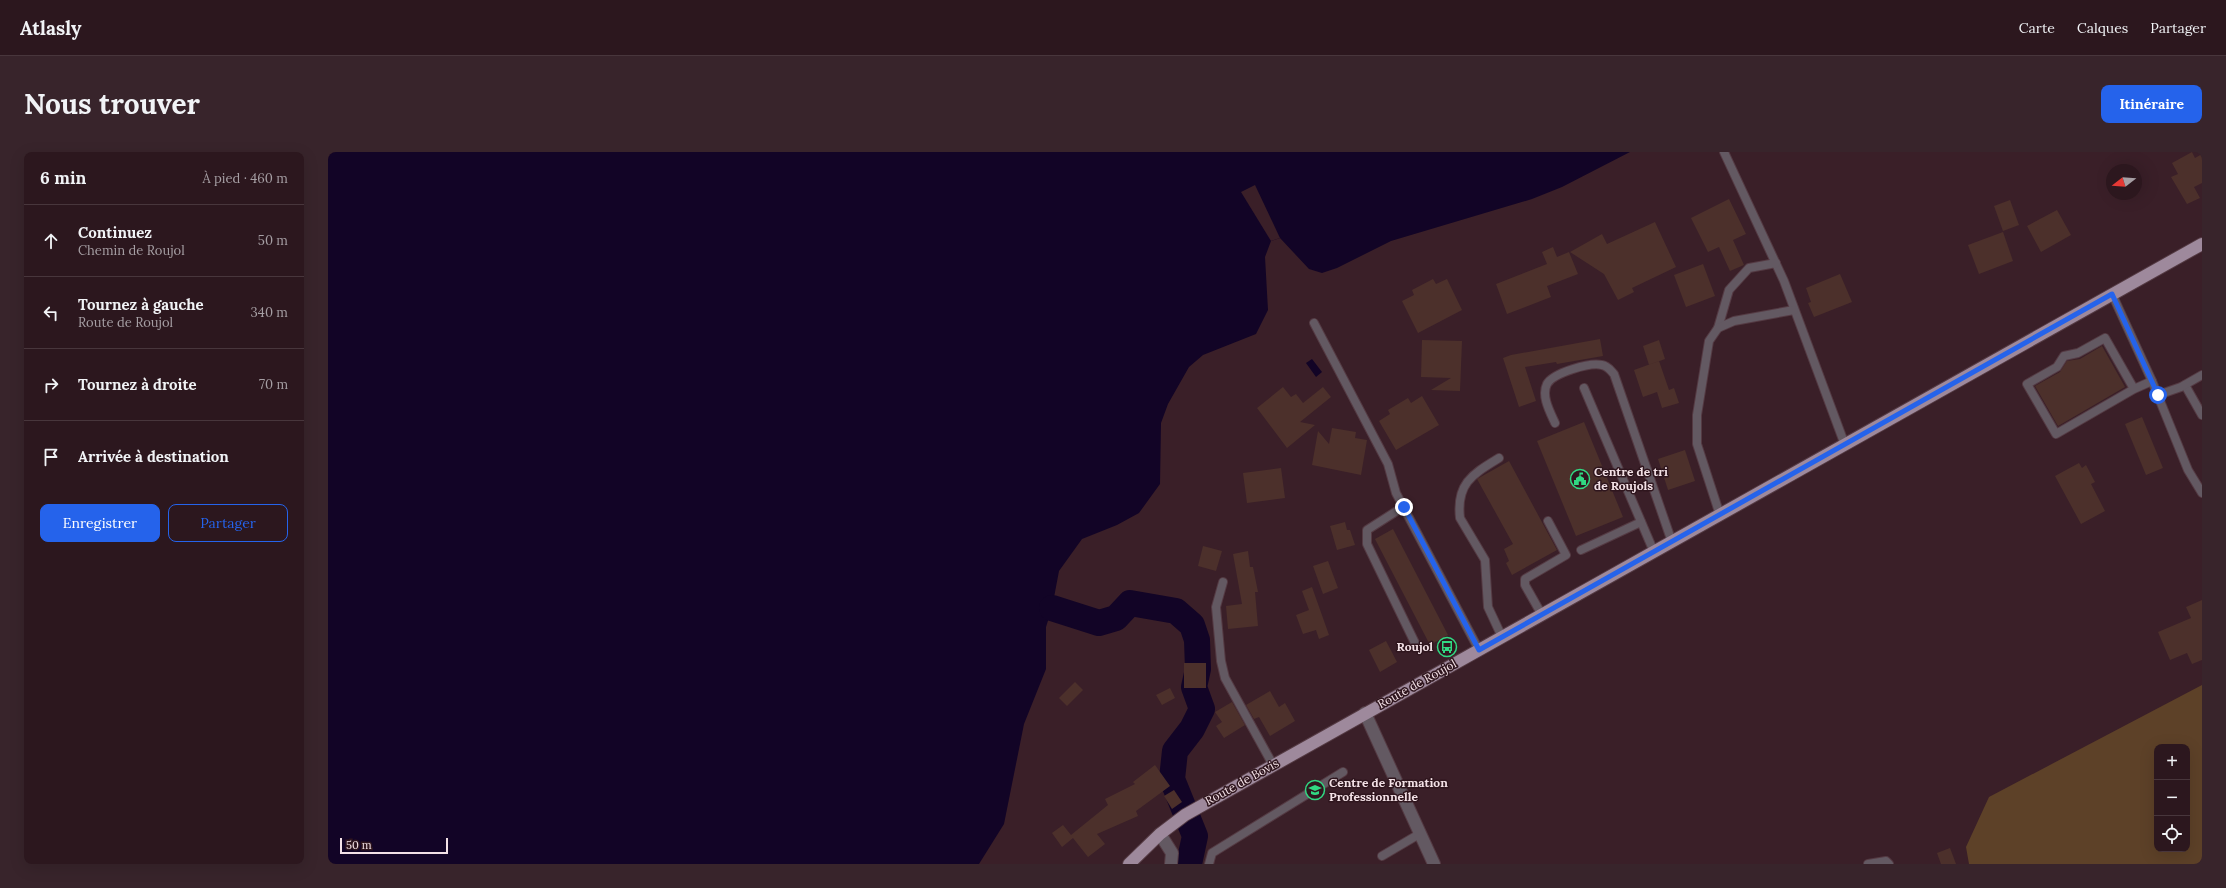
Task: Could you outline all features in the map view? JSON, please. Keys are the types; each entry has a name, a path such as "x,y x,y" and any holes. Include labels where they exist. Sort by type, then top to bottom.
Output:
{"main road":[{"name":"Route de Roujol","path":"1365,713 2202,244"},
{"name":"Route de Bovis","path":"1129,864 1160,834 1185,814 1365,713"}],"street":[{"path":"1365,713 1434,864"},
{"path":"1160,834 1172,853 1171,864"}],"lane":[{"path":"1724,152 1776,263 1844,445"},
{"path":"1720,515 1697,444 1697,415 1709,341 1718,328 1729,290 1749,268 1776,263"},
{"path":"2112,294 2152,381 2188,470 2202,493"},
{"path":"1718,328 1734,321 1794,310"},
{"path":"1314,323 1388,464 1396,493 1479,650"},
{"path":"2134,388 2105,338 2078,353 2064,356 2056,367 2027,384 2056,434 2134,388 2152,381"},
{"path":"1555,423 1545,393 1547,384 1554,377 1585,366 1601,364 1609,368 1614,374 1672,542"},
{"path":"2158,395 2185,385 2202,376"},
{"path":"2185,385 2202,415"},
{"path":"1584,388 1654,552"},
{"path":"1499,458 1467,480 1461,492 1459,511 1460,518 1485,560 1488,607 1502,637"},
{"path":"1404,507 1367,530 1366,536 1367,544 1415,643"},
{"path":"1542,615 1525,585 1525,579 1566,555 1548,521"},
{"path":"1581,550 1641,522"},
{"path":"1223,582 1216,607 1221,661 1225,678 1273,765"},
{"path":"1209,864 1212,853 1343,772"},
{"path":"1382,856 1421,833"},
{"path":"1868,864 1886,861 1889,864"}],"shaded area":[{"path":"328,152 1630,152 1562,187 1532,199 1391,241 1337,268 1322,273 1309,269 1280,238 1271,241 1265,257 1268,310 1256,334 1203,355 1189,367 1168,404 1161,423 1160,484 1139,513 1117,525 1082,539 1059,571 1052,608 1046,627 1046,669 1024,724 1004,824 979,864 328,864"},
{"path":"1312,359 1322,372 1316,377 1306,363"},
{"path":"2202,685 2202,864 1969,864 1966,847 1989,797"}],"pier":[{"path":"1255,185 1280,238 1271,241 1241,192"}],"building":[{"path":"2192,152 2195,158 2202,154 2202,183 2194,187 2200,198 2187,204 2171,177 2178,174 2172,163"},
{"path":"1729,199 1746,234 1733,240 1744,265 1730,271 1719,247 1708,252 1691,218"},
{"path":"2010,200 2019,225 2003,231 1994,206"},
{"path":"2057,210 2071,235 2041,252 2027,226"},
{"path":"1655,222 1676,267 1632,288 1634,292 1618,300 1604,274 1570,252 1602,234 1607,244"},
{"path":"2003,232 2013,261 1979,274 1968,245"},
{"path":"1553,247 1557,257 1569,252 1578,274 1547,286 1551,297 1507,314 1496,284 1547,264 1542,252"},
{"path":"1703,264 1715,296 1686,307 1674,275"},
{"path":"1840,274 1852,302 1814,317 1808,303 1811,302 1806,288"},
{"path":"1433,279 1436,284 1447,279 1462,310 1418,333 1402,301 1414,295 1412,290"},
{"path":"1600,339 1603,356 1557,364 1556,362 1525,367 1536,401 1519,407 1503,358 1511,355"},
{"path":"1422,340 1462,341 1460,391 1431,390 1451,378 1421,377"},
{"path":"1659,340 1665,359 1649,365 1643,346"},
{"path":"2102,346 2125,387 2058,426 2035,386 2060,372 2067,361 2080,359"},
{"path":"1659,361 1669,390 1674,388 1679,403 1662,408 1657,392 1643,397 1634,370"},
{"path":"1283,387 1291,397 1296,394 1303,403 1323,387 1331,397 1300,422 1315,425 1287,448 1257,408"},
{"path":"1422,396 1439,425 1396,450 1379,421 1390,414 1388,410 1408,398 1411,403"},
{"path":"2142,417 2163,468 2146,475 2125,424"},
{"name":"Centre de tri de Roujols","path":"1584,422 1623,517 1576,536 1537,441"},
{"path":"1332,428 1356,432 1355,438 1367,440 1361,475 1312,465 1318,431 1329,444"},
{"path":"1685,450 1695,481 1668,490 1658,459"},
{"path":"1509,461 1557,550 1512,575 1506,563 1509,561 1504,549 1513,544 1477,479"},
{"path":"2079,463 2082,468 2086,465 2095,482 2091,484 2105,511 2081,524 2055,476"},
{"path":"1281,468 1285,498 1247,503 1243,473"},
{"path":"1345,522 1347,530 1350,530 1355,545 1337,550 1330,526"},
{"path":"1393,529 1448,635 1430,645 1375,539"},
{"path":"1203,546 1222,551 1216,571 1198,566"},
{"path":"1248,551 1250,567 1253,567 1258,592 1255,592 1258,626 1228,629 1226,606 1242,604 1233,554"},
{"path":"1328,561 1338,588 1323,594 1313,566"},
{"path":"1312,587 1329,635 1319,639 1316,630 1303,634 1296,615 1309,610 1302,591"},
{"path":"2202,600 2202,660 2192,664 2187,653 2170,660 2158,632 2191,618 2186,607"},
{"path":"1386,641 1397,662 1380,672 1369,650"},
{"path":"1184,663 1206,663 1206,688 1184,688"},
{"path":"1075,682 1083,690 1067,706 1059,698"},
{"path":"1170,688 1175,698 1162,705 1156,695"},
{"path":"1270,691 1279,707 1285,703 1295,721 1270,736 1259,717 1254,719 1246,705"},
{"path":"1232,702 1245,725 1224,738 1216,726 1222,722 1215,712"},
{"path":"1155,765 1170,786 1136,811 1138,816 1097,834 1105,844 1088,857 1073,838 1062,847 1052,833 1063,825 1071,835 1108,805 1105,799 1135,784 1133,782"},
{"path":"1174,790 1182,802 1172,809 1164,796"},
{"path":"1950,848 1956,864 1941,864 1937,853"}],"waterway":[{"path":"1052,608 1099,623 1116,618 1130,603 1176,611 1192,625 1197,640 1198,669 1194,687 1202,709 1192,729 1175,751 1172,779 1195,836 1189,864"}],"place":[{"name":"Centre de tri de Roujols","path":"1580,479"},
{"name":"Roujol","path":"1447,647"},
{"name":"Centre de Formation Professionnelle","path":"1315,790"}],"route":[{"path":"1404,507 1479,650 2112,294 2127,330 2158,395"}]}
